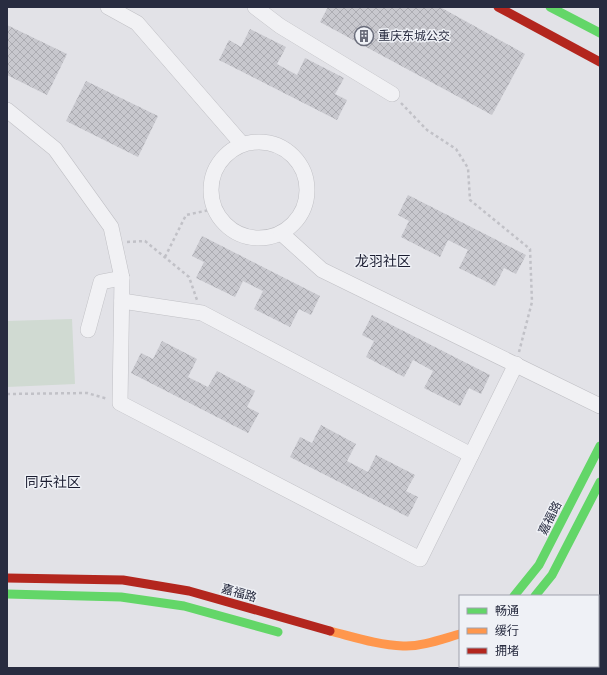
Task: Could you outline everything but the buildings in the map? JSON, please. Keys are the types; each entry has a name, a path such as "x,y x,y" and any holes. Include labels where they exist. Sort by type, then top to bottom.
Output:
{"main road":[{"path":"498,7 600,62"},
{"path":"550,7 600,33"},
{"name":"嘉福路","path":"515,595 539,564 600,446"},
{"path":"537,595 552,575 600,482"},
{"name":"嘉福路","path":"7,578 123,580 190,591 371,642 404,646 437,641 459,634"},
{"path":"7,594 121,597 184,606 291,635"}],"street":[{"path":"108,7 137,23 242,144"},
{"path":"255,7 280,26 392,94"},
{"path":"7,110 55,149 111,227 122,278 120,402 420,559 516,364"},
{"path":"258,141 274,144 288,151 302,168 306,178 308,194 304,210 294,224 281,233 266,238 250,238 235,232 223,222 214,209 210,194 211,178 217,164 228,152 242,144 258,141"},
{"path":"281,233 322,270 600,406"},
{"path":"88,330 101,282 122,278"},
{"path":"122,301 202,313 471,455"}],"path":[{"path":"392,94 427,130 456,149 468,168 470,200 530,249 532,302 516,364"},
{"path":"165,257 186,215 214,209"},
{"path":"114,243 145,241 189,277 202,313"},
{"path":"7,394 87,393 120,402"}],"shaded area":[{"path":"72,319 75,384 7,387 7,321"}],"traffic: fast":[{"path":"550,7 600,33"},
{"path":"515,595 539,565 600,446"},
{"path":"536,595 552,575 600,482"},
{"path":"7,594 121,597 184,606 278,632"}],"traffic: slow":[{"path":"330,631 375,642 403,646 424,644 459,634"}],"traffic: jam":[{"path":"498,7 600,62"},
{"path":"7,578 123,580 189,591 330,631"}],"place":[{"name":"重庆东城公交","path":"364,36"}],"district":[{"name":"龙羽社区","path":"383,261"},
{"name":"同乐社区","path":"53,482"}]}
